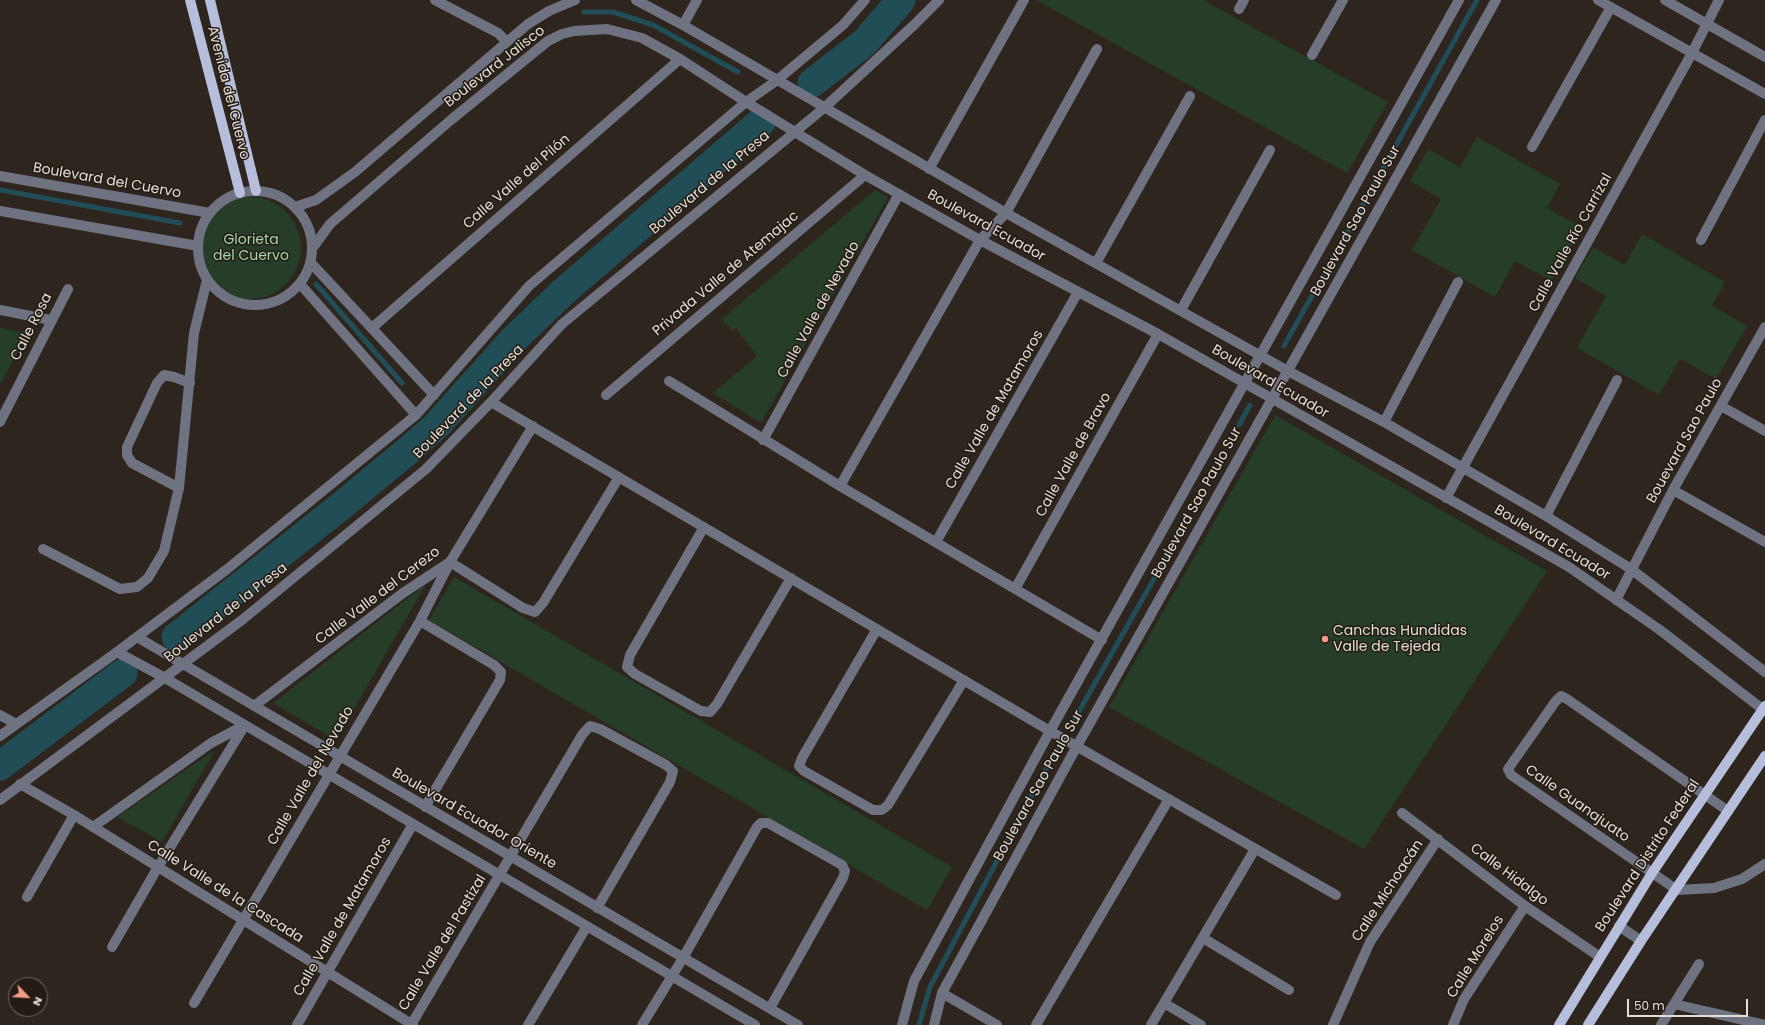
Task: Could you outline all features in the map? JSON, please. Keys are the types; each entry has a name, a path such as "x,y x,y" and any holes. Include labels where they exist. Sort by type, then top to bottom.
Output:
{"main road":[{"name":"Avenida del Cuervo","path":"190,0 240,193"},
{"name":"Avenida del Cuervo","path":"210,0 256,191"},
{"name":"Boulevard Distrito Federal","path":"1559,1025 1652,873 1764,709"},
{"path":"1588,1025 1641,942 1765,756"}],"street":[{"path":"435,0 498,34 507,42"},
{"name":"Boulevard Jalisco","path":"295,207 316,200 355,172 528,24 549,11 575,0"},
{"path":"636,0 683,25 776,81"},
{"path":"683,25 697,0"},
{"name":"Boulevard de la Presa","path":"0,736 117,652 226,570 416,415 529,286 746,102 776,81 843,25 866,0"},
{"name":"Boulevard de la Presa","path":"0,800 242,620 398,493 426,469 491,402 562,324 824,108 914,25 938,0"},
{"path":"929,169 1024,0"},
{"path":"1239,9 1244,0"},
{"path":"1312,55 1343,0"},
{"name":"Boulevard Sao Paulo Sur","path":"902,1025 914,981 1050,731 1460,0"},
{"name":"Boulevard Sao Paulo Sur","path":"934,1025 942,993 1077,746 1496,0"},
{"path":"1598,0 1765,94"},
{"path":"1664,0 1765,57"},
{"name":"Calle Valle Río Carrizal","path":"1446,498 1692,53 1719,0"},
{"path":"1532,147 1611,7"},
{"name":"Boulevard Jalisco","path":"314,246 330,224 452,118 548,41 574,31 607,29 642,38 680,59 746,102"},
{"path":"840,486 980,240 1006,213 1097,49"},
{"name":"Calle Valle del Pilón","path":"373,327 680,59"},
{"name":"Boulevard Ecuador","path":"776,81 1006,213 1288,371 1384,422 1546,516 1631,569 1765,672"},
{"path":"1096,263 1190,96"},
{"name":"Boulevard Ecuador","path":"746,102 865,175 980,240 1158,334 1569,567 1660,630 1764,709"},
{"path":"1701,240 1765,120"},
{"path":"1181,310 1270,150"},
{"name":"Privada Valle de Atemajac","path":"606,395 865,175"},
{"name":"Boulevard del Cuervo","path":"0,176 210,213"},
{"path":"256,191 275,194 295,207 308,227 314,246 311,263 300,284 282,299 258,306 235,302 224,297 207,280 200,264 198,246 199,234 210,213 228,197 240,193 256,191"},
{"name":"Calle Valle de Nevado","path":"763,440 899,194"},
{"path":"0,211 198,246"},
{"path":"311,263 373,327 434,395"},
{"path":"43,549 120,588 137,587 148,578 164,551 179,488 194,333 207,280"},
{"path":"1384,422 1458,282"},
{"path":"300,284 416,415"},
{"name":"Calle Rosa","path":"0,422 68,289"},
{"name":"Calle Valle de Matamoros","path":"936,542 1078,292"},
{"path":"0,310 51,320"},
{"name":"Bouevard Sao Paulo","path":"1616,600 1673,490 1765,328"},
{"name":"Calle Valle de Bravo","path":"1015,589 1158,334"},
{"path":"179,488 132,463 127,455 127,447 157,383 164,375 190,383"},
{"path":"1546,516 1617,380"},
{"path":"669,381 763,440 1102,640"},
{"path":"491,402 1050,731 1336,895"},
{"path":"1721,406 1765,431"},
{"name":"Calle Valle del Cerezo","path":"254,706 403,593 450,562 533,426"},
{"path":"450,562 523,608 535,612 543,603 620,477"},
{"path":"1673,490 1765,542"},
{"path":"704,527 630,655 628,667 635,674 701,711 710,712 717,704 791,578"},
{"name":"Calle Valle del Nevado","path":"194,1003 244,920 328,774 420,621 450,562"},
{"path":"420,621 494,665 501,672 500,680 425,807"},
{"path":"877,629 802,758 799,766 804,771 873,810 882,810 888,805 964,680"},
{"name":"Boulevard Ecuador Oriente","path":"136,637 798,1025"},
{"path":"117,652 166,678 671,977 755,1025"},
{"name":"Calle Guanajuato","path":"1677,890 1511,774 1508,769 1511,762 1554,702 1561,696 1567,698 1728,811"},
{"path":"0,715 16,724"},
{"path":"93,827 211,744 245,725"},
{"path":"112,947 158,867 245,725"},
{"name":"Calle Valle del Pastizal","path":"412,1025 582,735 590,726 600,728 666,765 673,771 670,782 597,908"},
{"name":"Calle Valle de la Cascada","path":"20,784 74,815 412,1025"},
{"path":"1036,1025 1169,799"},
{"name":"Calle Hidalgo","path":"1402,813 1525,906 1600,957"},
{"path":"26,897 74,815"},
{"path":"642,1025 683,958 757,827 761,823 768,823 842,865 845,871 843,878 770,1008"},
{"name":"Calle Valle de Matamoros","path":"297,1025 413,824"},
{"name":"Calle Michoacán","path":"1333,1025 1370,942 1438,839"},
{"path":"1151,1025 1255,849"},
{"path":"1677,890 1714,888 1742,879 1765,864"},
{"name":"Calle Morelos","path":"1453,1025 1464,999 1525,906"},
{"path":"528,1025 587,926"},
{"path":"1619,926 1641,942"},
{"path":"1203,938 1289,990"},
{"path":"1661,1025 1699,964"},
{"path":"942,993 997,1025"},
{"path":"1164,1003 1201,1025"},
{"path":"1674,1004 1765,1025"}],"green space":[{"path":"1036,0 1203,0 1388,102 1347,173"},
{"path":"1477,137 1560,184 1547,208 1582,228 1551,281 1515,261 1495,297 1412,250 1441,199 1410,181 1428,149 1460,167"},
{"path":"875,190 888,197 761,423 713,393 757,356 736,328 732,331 722,319"},
{"name":"Glorieta del Cuervo","path":"250,197 269,201 286,212 297,229 301,248 297,267 286,284 269,295 250,299 231,295 214,284 203,267 199,248 203,229 214,212 231,201"},
{"path":"1642,234 1725,282 1712,306 1747,326 1716,379 1680,359 1659,395 1577,348 1606,296 1575,278 1593,247 1625,265"},
{"path":"0,328 28,333 0,385"},
{"name":"Canchas Hundidas Valle de Tejeda","path":"1275,415 1547,571 1364,849 1109,707"},
{"path":"454,577 952,867 927,910 429,620"},
{"path":"426,584 336,740 273,703"},
{"path":"215,750 162,842 117,817"}],"waterway":[{"path":"812,83 865,42 901,0"},
{"path":"1284,346 1477,0"},
{"path":"584,12 613,12 653,25 738,72"},
{"path":"176,637 341,506 410,449 437,425 513,340 563,292 761,122"},
{"path":"743,138 745,125"},
{"path":"0,190 180,223"},
{"path":"316,284 402,383"},
{"path":"1239,425 1250,405"},
{"path":"1073,722 1181,531"},
{"path":"0,766 123,673"},
{"path":"919,1025 930,987 1056,750"}],"place":[{"name":"Canchas Hundidas Valle de Tejeda","path":"1325,639"}]}
